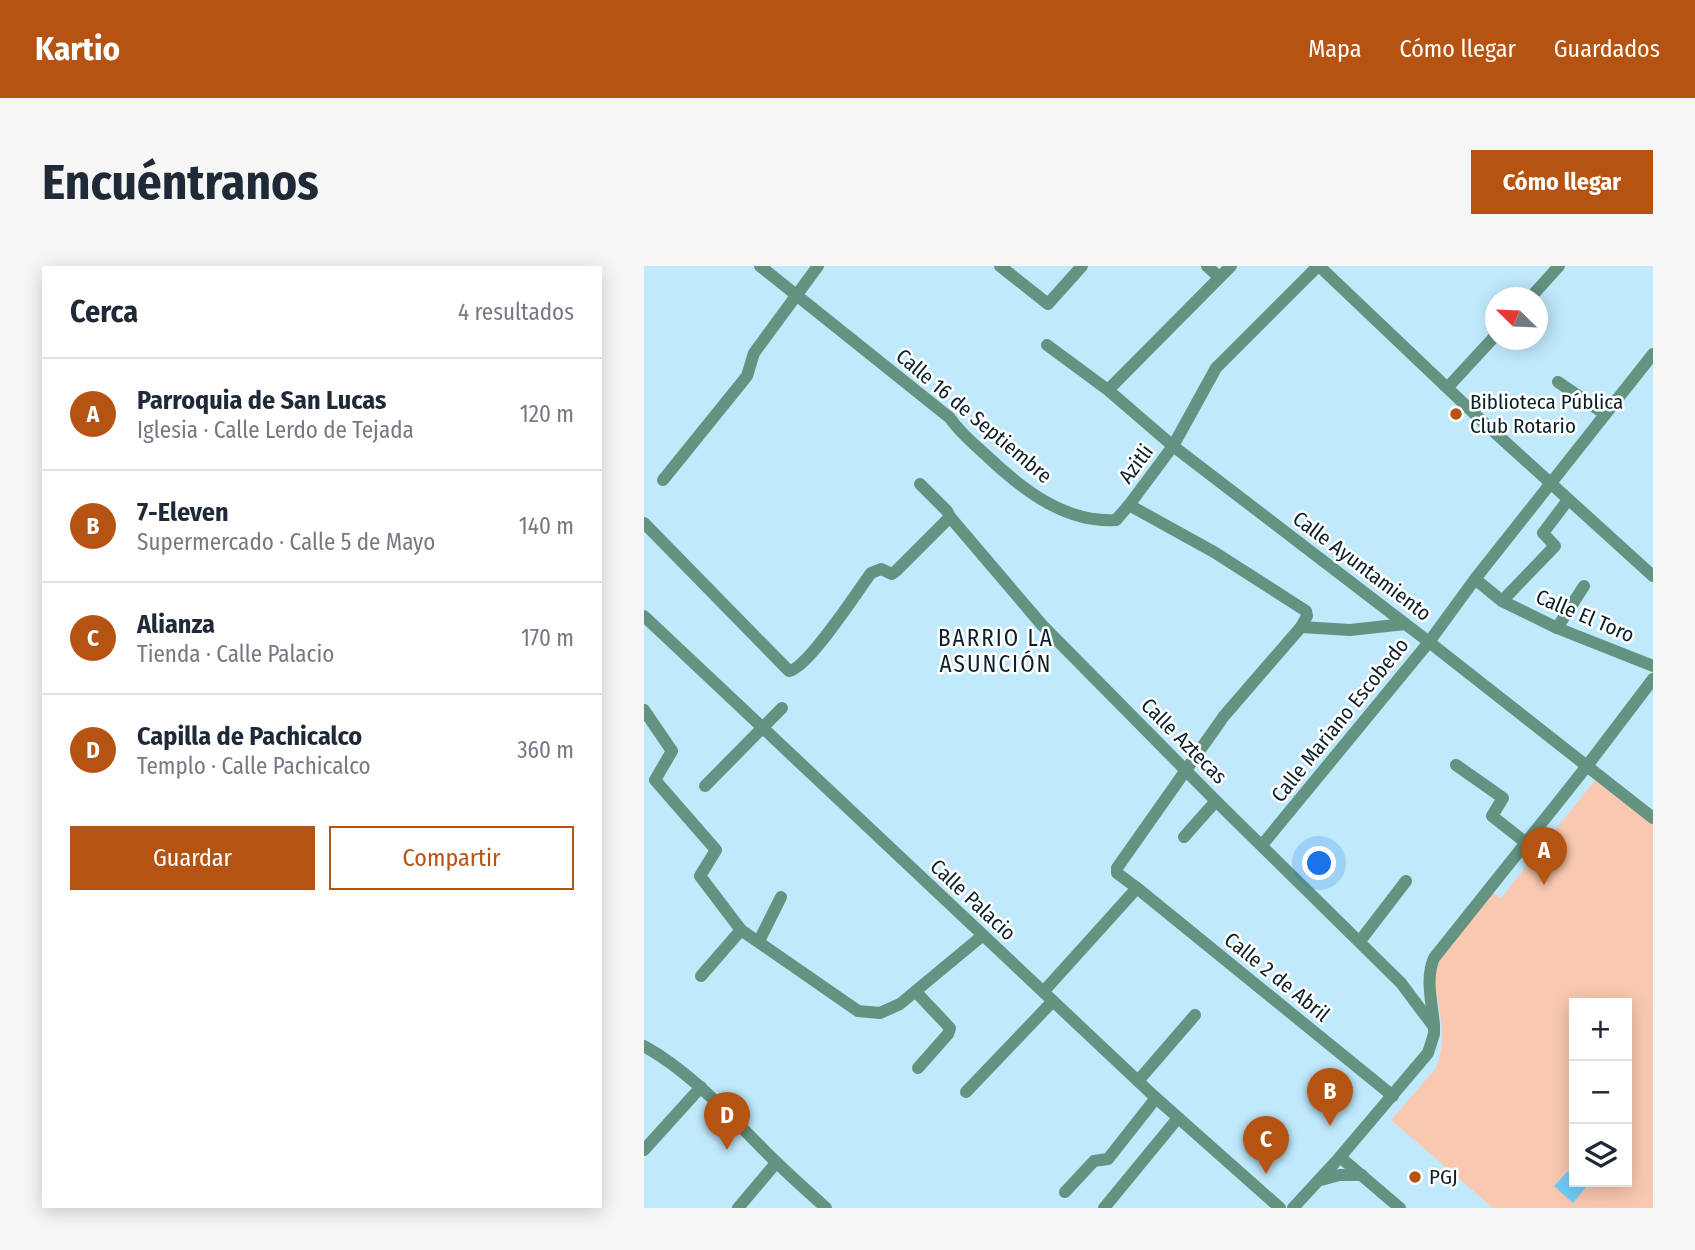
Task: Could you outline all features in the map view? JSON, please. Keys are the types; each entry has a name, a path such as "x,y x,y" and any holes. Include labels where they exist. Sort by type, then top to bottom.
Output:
{"street":[{"name":"Calle 16 de Septiembre","path":"760,266 950,418 958,430 1012,479 1040,499 1074,515 1102,520 1116,520 1129,505"},
{"path":"663,480 747,376 754,353 818,266"},
{"path":"1000,266 1048,304 1082,266"},
{"path":"1207,266 1219,277"},
{"path":"1108,390 1231,266"},
{"path":"1319,266 1568,500 1653,576"},
{"name":"Azitli","path":"1129,505 1174,446 1216,368 1319,266"},
{"path":"1540,287 1559,266"},
{"name":"Calle Ayuntamiento","path":"1047,345 1653,818"},
{"path":"1448,387 1485,347"},
{"name":"Calle Mariano Escobedo","path":"1262,845 1429,642 1475,579 1653,354"},
{"path":"1558,382 1605,414"},
{"name":"Calle Aztecas","path":"920,484 947,511 1047,630 1401,983 1434,1027"},
{"name":"Calle El Toro","path":"1502,601 1555,545 1543,533 1568,500"},
{"path":"1044,991 1137,888 1115,870 1224,716 1301,627 1307,616 1302,607 1214,552 1129,505"},
{"path":"644,523 789,671 796,670 818,645 871,573 881,569 892,573 896,571 950,517"},
{"name":"Calle El Toro","path":"1475,579 1502,601 1557,628 1653,666"},
{"path":"1557,628 1584,586"},
{"name":"Calle Palacio","path":"644,616 1156,1098 1280,1208"},
{"path":"1301,627 1350,630 1405,624"},
{"path":"1293,1208 1428,1053 1434,1034 1429,970 1434,957 1653,679"},
{"path":"705,786 782,708"},
{"path":"644,710 672,751 655,780 716,850 700,876 741,930 858,1011 880,1013 900,1004 982,936"},
{"path":"1456,765 1503,798 1492,816 1525,842"},
{"path":"1184,837 1216,801"},
{"path":"1360,941 1406,881"},
{"name":"Calle 2 de Abril","path":"1137,888 1393,1096"},
{"path":"759,941 780,897"},
{"path":"701,976 741,930"},
{"path":"916,992 950,1028 948,1034 918,1068"},
{"path":"966,1092 1053,1001"},
{"path":"1138,1081 1195,1015"},
{"path":"644,1045 667,1058 701,1087 776,1163 826,1208"},
{"path":"644,1150 701,1087"},
{"path":"1065,1192 1094,1161 1108,1159 1156,1098"},
{"path":"1104,1208 1178,1118"},
{"path":"1340,1157 1400,1208"},
{"path":"737,1208 776,1163"},
{"path":"1318,1182 1339,1175 1362,1175"}],"shaded area":[{"path":"1596,779 1653,824 1653,1208 1493,1208 1391,1120 1436,1068 1440,1056 1441,1019 1432,970 1490,891 1501,898"}],"water":[{"path":"1568,1171 1569,1187 1586,1187 1573,1203 1554,1186"}],"place":[{"name":"Biblioteca Pública Club Rotario","path":"1456,414"},
{"name":"Parroquia de San Lucas","path":"1544,885"},
{"name":"7-Eleven","path":"1330,1126"},
{"name":"Capilla de Pachicalco","path":"727,1150"},
{"name":"Alianza","path":"1266,1174"},
{"name":"PGJ","path":"1415,1177"}],"district":[{"name":"BARRIO LA ASUNCIÓN","path":"996,651"}]}
